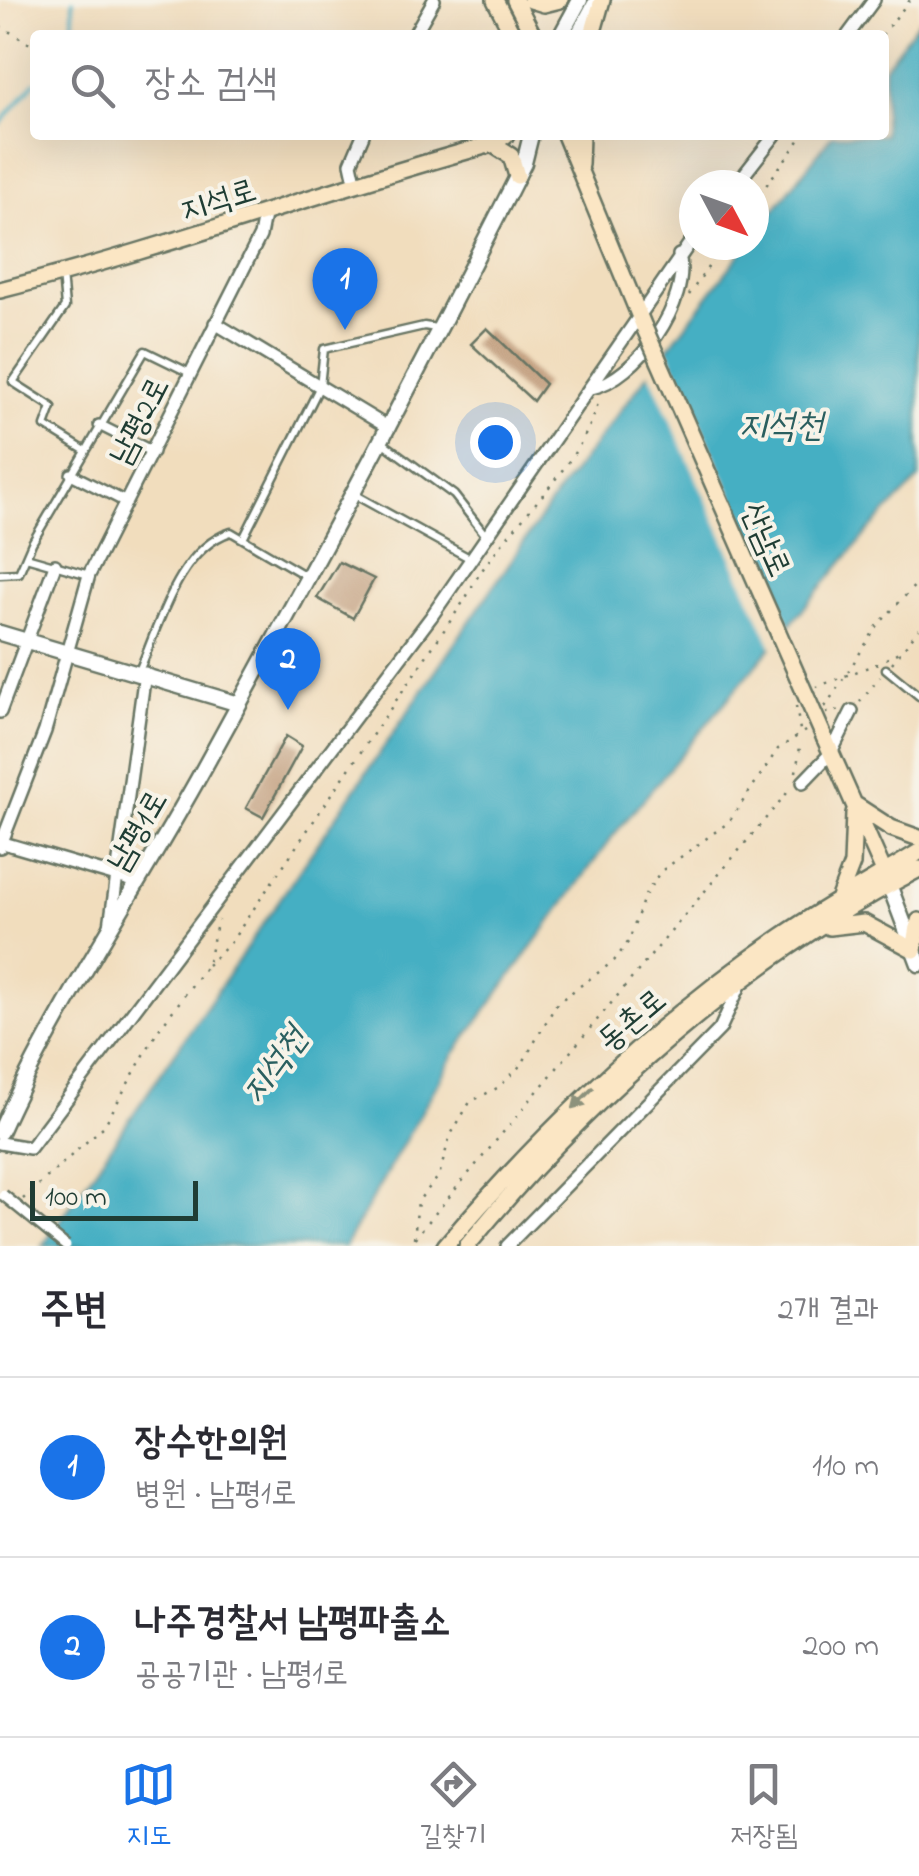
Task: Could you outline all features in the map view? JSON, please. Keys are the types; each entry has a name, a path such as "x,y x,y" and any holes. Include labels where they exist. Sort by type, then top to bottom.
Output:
{"main road":[{"path":"495,0 510,30"},
{"path":"515,0 530,30"},
{"path":"531,0 544,4 560,0"},
{"path":"593,30 599,0"},
{"name":"지석로","path":"0,290 264,215 355,181 496,140"},
{"path":"500,140 518,176"},
{"name":"산남로","path":"566,140 641,322 888,880"},
{"path":"579,169 581,140"},
{"path":"854,804 891,828 919,838"},
{"path":"838,900 852,864 854,804"},
{"path":"888,880 919,852"},
{"path":"888,880 919,868"},
{"name":"동촌로","path":"445,1246 545,1136 626,1058 716,984 838,900 888,880"},
{"name":"동촌로","path":"468,1246 556,1147 674,1036 888,880"},
{"path":"820,928 864,924 916,957 919,921"}],"street":[{"path":"417,30 434,0"},
{"path":"565,30 580,0"},
{"path":"581,30 599,0"},
{"path":"852,30 874,0"},
{"path":"355,181 351,163 361,140"},
{"name":"남평1로","path":"0,1132 5,1104 239,704 442,329 518,176 529,140"},
{"path":"748,170 771,140"},
{"name":"남평2로","path":"137,882 1,844 45,731 89,574 260,236 264,215"},
{"path":"0,1142 30,1148 488,538 641,322 679,255"},
{"path":"596,387 617,381 634,364 669,312 682,284 680,260"},
{"path":"215,324 320,386 385,435"},
{"path":"98,426 153,452"},
{"path":"71,474 126,502"},
{"path":"0,712 54,565"},
{"path":"0,634 142,672 239,704"},
{"path":"109,932 142,672"},
{"path":"803,782 852,711"},
{"name":"산남로","path":"888,880 916,957"},
{"path":"507,1246 720,1029 742,983"},
{"path":"1,1195 66,1246"}],"lane":[{"path":"62,274 64,307 13,382 52,407 44,426 84,450"},
{"path":"242,539 320,386 324,349 424,326 442,329"},
{"path":"0,574 19,573 84,450 145,350 192,374"},
{"path":"385,435 454,495 488,538"},
{"path":"353,494 472,559"},
{"path":"142,672 190,564 223,535 231,532 307,577"},
{"path":"26,557 89,574"},
{"path":"886,669 919,696"}],"path":[{"path":"886,30 910,0"},
{"path":"0,26 30,44"},
{"path":"769,182 800,140"},
{"path":"669,312 684,302 713,260"},
{"path":"23,1199 104,1126 157,1032 207,965 240,930 466,598 478,571 508,540 593,422 596,387"},
{"path":"818,716 878,626 919,581"},
{"path":"815,687 903,649"},
{"path":"802,737 793,709 804,698"},
{"path":"414,1238 418,1202 439,1176 450,1136 470,1102 499,1086 522,1064 557,1003 614,961 629,941 644,897 660,872 728,822 778,749 802,737 810,726"},
{"path":"408,1246 794,784 803,782"},
{"path":"207,965 219,916"}],"water":[{"name":"지석천","path":"919,21 919,479 871,528 612,837 455,1053 345,1246 43,1246 556,495 736,260 769,260 769,217 828,140 889,140 889,60"}],"pier":[{"path":"665,344 792,631 774,652 647,368"}],"building":[{"path":"487,328 545,384 533,401 471,344"},
{"path":"339,562 374,579 353,618 317,598"},
{"path":"286,736 302,746 263,817 246,808"}],"waterway":[{"path":"73,0 73,30"},
{"path":"0,124 30,88"}],"place":[{"name":"장수한의원","path":"345,330"},
{"name":"나주경찰서 남평파출소","path":"288,710"}]}
